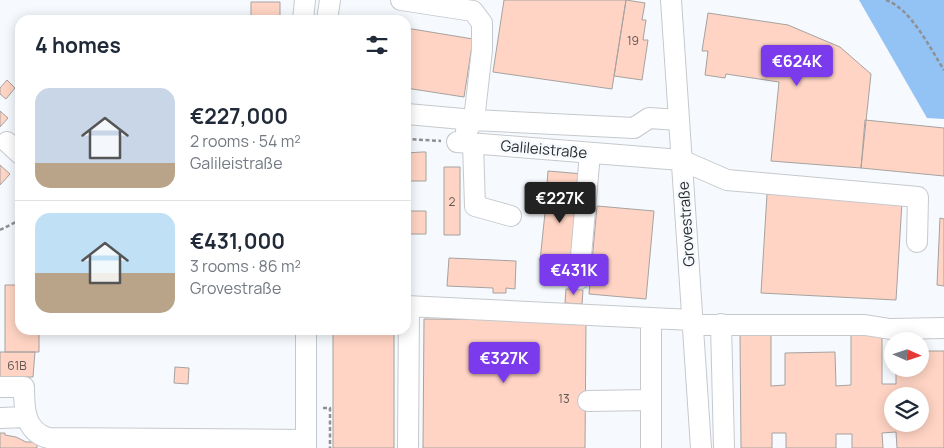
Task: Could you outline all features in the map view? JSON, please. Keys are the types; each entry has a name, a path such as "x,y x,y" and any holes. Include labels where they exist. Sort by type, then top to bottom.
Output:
{"street":[{"path":"304,15 305,0"},
{"path":"328,15 330,0"},
{"path":"401,0 473,11 482,23 482,50 474,120 465,143 475,206 511,216"},
{"name":"Grovestraße","path":"671,0 701,448"},
{"path":"411,114 474,120 634,128 649,118 679,120"},
{"name":"Galileistraße","path":"465,143 681,160 727,180 918,197 917,242"},
{"path":"579,279 590,153"},
{"path":"411,307 651,318 692,323 865,325 890,329 944,328"},
{"path":"651,318 651,448"},
{"path":"721,324 724,448"},
{"path":"0,387 24,386 26,417 37,432 48,438 119,443 306,444 306,335"},
{"path":"408,335 408,448"},
{"path":"588,401 651,400"},
{"path":"0,418 26,417"}],"path":[{"path":"886,0 896,3 906,12 944,70"},
{"path":"411,139 465,143"},
{"path":"0,230 15,222"},
{"path":"306,408 330,408 330,448"}],"shaded area":[{"path":"859,0 944,0 944,119 927,118"}],"building":[{"path":"504,0 626,0 612,89 493,72"},
{"path":"626,0 645,3 642,20 646,20 643,40 648,40 642,80 614,76"},
{"path":"251,2 280,2 280,15 251,15"},
{"path":"708,13 788,25 840,47 871,74 861,168 771,161 779,82 726,74 725,78 705,75 708,51 702,51"},
{"path":"411,29 473,39 464,97 411,89"},
{"path":"7,80 15,88 6,99 0,94 0,88"},
{"path":"0,111 8,118 0,127"},
{"path":"865,120 944,128 944,176 861,168"},
{"path":"426,152 426,181 411,181 411,153"},
{"path":"0,165 10,174 0,185"},
{"path":"444,167 460,167 460,235 444,235"},
{"path":"548,171 583,174 582,187 547,184"},
{"path":"548,184 581,187 573,264 540,261"},
{"path":"767,194 902,202 896,300 761,293"},
{"path":"597,206 654,211 646,299 589,294"},
{"path":"411,211 426,211 426,234 411,234"},
{"path":"940,218 944,219 944,286 937,285"},
{"path":"449,258 516,261 515,289 506,288 506,293 493,293 493,288 447,286"},
{"path":"5,285 15,285 15,335 39,335 39,352 5,352"},
{"path":"566,289 583,290 582,304 565,303"},
{"path":"424,319 586,320 585,448 423,448"},
{"path":"851,333 882,333 882,384 896,384 896,378 929,378 929,351 944,351 944,448 897,448 896,432 882,433 883,448 852,448 852,434 836,434 836,448 786,448 786,433 772,433 772,448 741,448 740,335 771,335 771,386 785,385 785,353 835,352 836,386 851,385"},
{"path":"333,335 394,335 394,448 333,448"},
{"path":"0,352 35,352 33,377 0,377"},
{"path":"175,367 189,368 188,384 174,383"},
{"path":"0,433 5,433 5,435 16,437 26,442 37,442 37,448 0,448"}]}
